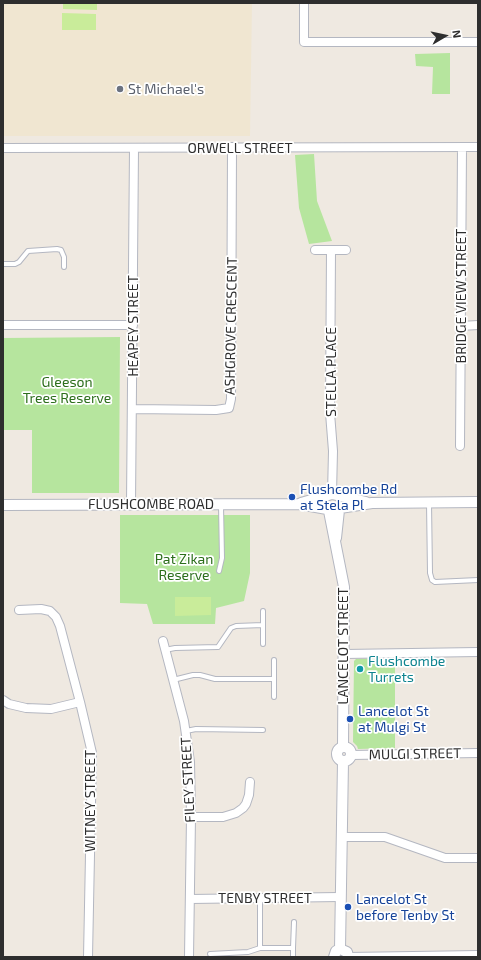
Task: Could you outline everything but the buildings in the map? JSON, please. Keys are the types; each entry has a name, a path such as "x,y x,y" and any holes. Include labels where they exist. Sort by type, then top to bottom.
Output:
{"street":[{"path":"304,3 304,42 478,42"},
{"name":"ASHGROVE CRESCENT","path":"132,410 216,410 229,408 231,399 232,147"},
{"name":"BRIDGE VIEW STREET","path":"460,446 462,147"},
{"name":"ORWELL STREET","path":"3,148 478,147"},
{"name":"HEAPEY STREET","path":"132,504 134,148"},
{"path":"315,250 346,250"},
{"name":"STELLA PLACE","path":"331,250 330,413 333,443 333,495"},
{"path":"3,325 133,324"},
{"path":"460,326 478,325"},
{"path":"333,495 342,500 334,510 324,502 333,495"},
{"name":"FLUSHCOMBE ROAD","path":"299,504 333,495 372,503"},
{"name":"FLUSHCOMBE ROAD","path":"3,505 299,504 334,510 372,503 478,502"},
{"name":"LANCELOT STREET","path":"334,510 336,546 344,587 344,747 338,750 337,754 339,759 347,758"},
{"name":"WITNEY STREET","path":"19,610 41,609 50,611 56,617 60,626 92,753 88,957"},
{"name":"FILEY STREET","path":"162,641 186,731 190,772 191,817 189,957"},
{"path":"344,654 478,652"},
{"path":"3,700 9,704 26,708 51,709 80,702"},
{"name":"MULGI STREET","path":"347,758 478,753"},
{"path":"347,758 337,953 347,952 348,957 478,955"},
{"path":"191,817 223,817 236,813 246,804 249,795 250,782"},
{"path":"342,837 386,837 445,858 478,858"},
{"name":"TENBY STREET","path":"190,899 340,898"}],"lane":[{"path":"3,264 15,264 19,262 28,251 57,249 61,250 64,257 64,267"},
{"path":"429,503 430,573 432,580 436,582 478,580"},
{"path":"219,570 222,558 221,504"},
{"path":"263,611 263,644"},
{"path":"165,650 175,648 218,647 231,628 236,626 263,625"},
{"path":"274,660 274,697"},
{"path":"173,680 187,676 200,675 215,679 274,679"},
{"path":"186,731 263,730"},
{"path":"260,898 260,948"},
{"path":"293,957 294,922"},
{"path":"210,954 248,952 260,948 293,948"}],"shaded area":[{"path":"3,3 252,3 250,136 3,136"}],"green space":[{"path":"63,3 97,3 97,10 63,9"},
{"path":"62,13 96,14 96,30 62,30"},
{"path":"450,53 450,94 432,94 433,67 416,66 415,54"},
{"path":"314,154 317,201 332,241 309,244 299,208 295,155"},
{"name":"Gleeson Trees Reserve","path":"120,337 119,493 32,493 32,430 3,430 3,338"},
{"name":"Pat Zikan Reserve","path":"120,515 250,515 250,573 244,601 216,608 215,624 153,624 147,604 120,603"},
{"path":"175,597 211,597 211,615 175,616"},
{"path":"395,658 395,748 358,749 353,742 354,661 356,659"}],"place":[{"name":"St Michael's","path":"120,89"},
{"name":"Flushcombe Rd at Stela Pl","path":"292,497"},
{"name":"Flushcombe Turrets","path":"360,669"},
{"name":"Lancelot St at Mulgi St","path":"350,719"},
{"name":"Lancelot St before Tenby St","path":"348,907"}]}
